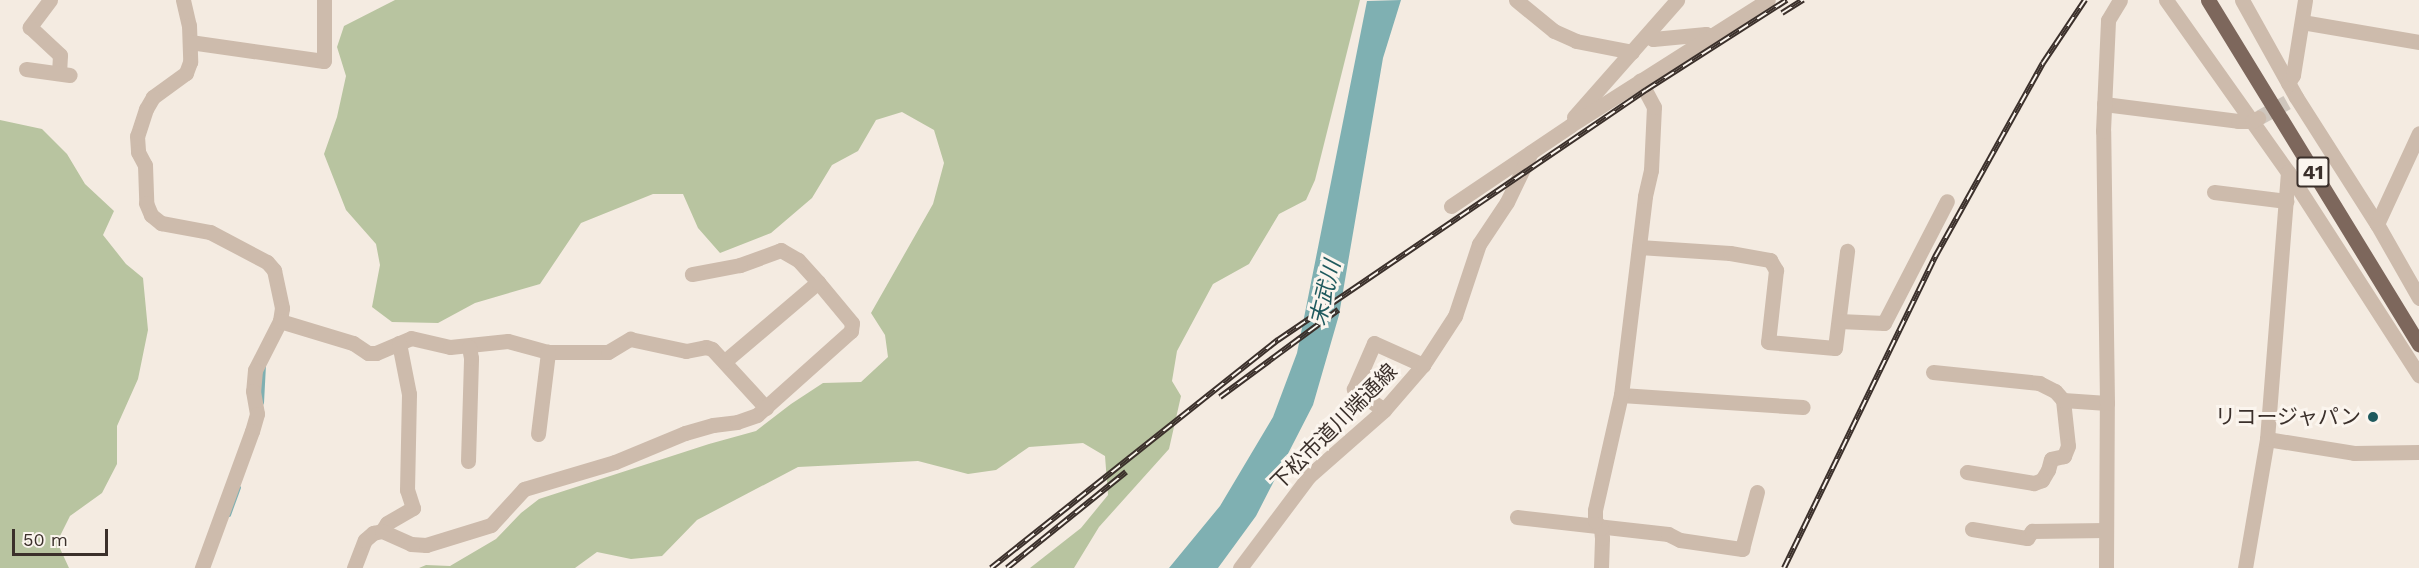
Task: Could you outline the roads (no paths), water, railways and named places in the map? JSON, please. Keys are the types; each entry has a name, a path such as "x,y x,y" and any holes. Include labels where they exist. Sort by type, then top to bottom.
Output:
{"main road":[{"name":"41","path":"2208,0 2419,344"}],"street":[{"path":"26,69 64,74 60,55 30,27 50,0"},
{"path":"183,0 190,42 190,62 186,73 153,97 146,109 137,136 138,152 145,165 146,203 151,215 161,223 210,232 267,262 274,270 279,288 280,321 255,370 253,391 257,414 202,568"},
{"path":"190,42 324,62 324,0"},
{"path":"1516,0 1554,31 1576,41 1632,52"},
{"path":"1571,125 1572,119 1677,0"},
{"path":"1451,206 1571,125 1768,0"},
{"path":"2106,568 2104,104 2108,20 2120,0"},
{"path":"2166,0 2256,119 2419,375"},
{"path":"2242,0 2290,94 2377,224 2419,298"},
{"path":"2290,94 2305,0"},
{"path":"2302,22 2419,42"},
{"path":"1647,35 1653,39 1706,34 1709,36"},
{"path":"1601,568 1601,528 1595,521 1595,510 1621,395 1651,170 1654,107 1640,81"},
{"path":"2104,104 2256,119"},
{"path":"2377,224 2405,158 2419,133"},
{"name":"下松市道川端通線","path":"1245,567 1309,476 1384,410 1423,365 1455,316 1479,244 1507,202 1531,152"},
{"path":"2245,568 2267,439 2288,172"},
{"path":"2214,192 2286,201"},
{"path":"1839,321 1884,323 1947,201"},
{"path":"1639,247 1730,253 1770,260 1776,270 1768,342 1834,348 1847,251"},
{"path":"354,568 365,540 373,533 382,531 411,544 426,545 491,525 516,495 525,489 615,462 685,433 713,425 737,422 766,408 851,331 852,323 818,282 798,260 781,250 740,265 692,274"},
{"path":"725,361 818,282"},
{"path":"280,321 353,343 368,352 376,353 411,338 420,338 450,347 469,347 494,340 508,341 548,352 608,352 630,339 686,351 706,347 712,349 725,361 766,408"},
{"path":"382,531 387,523 413,508 407,490 410,394 399,343"},
{"path":"1384,410 1354,389 1374,343 1423,365"},
{"path":"468,461 471,358 469,347"},
{"path":"538,434 548,352"},
{"path":"1933,372 2039,383 2055,391 2063,400 2068,446 2064,456 2051,459 2042,480 2034,483 1967,472"},
{"path":"1621,395 1803,407"},
{"path":"2063,400 2107,403"},
{"path":"2267,439 2354,453 2419,452"},
{"path":"1517,517 1668,534 1680,540 1742,549 1757,492"},
{"path":"1971,529 2027,538 2032,531 2106,530"}],"water":[{"name":"末武川","path":"1401,0 1383,58 1339,315 1313,405 1256,516 1218,568 1169,568 1220,506 1273,417 1297,353 1367,1"}],"waterway":[{"path":"262,403 264,366"},
{"path":"229,515 239,488"}],"tunnel":[{"path":"2260,117 2287,102"}],"railway":[{"path":"991,568 1278,340 1646,90 1787,0"},
{"path":"1782,13 1803,0"},
{"path":"1784,568 1935,257 2043,63 2085,0"},
{"path":"1220,397 1338,310"},
{"path":"1007,568 1126,472"}],"place":[{"name":"リコージャパン","path":"2373,417"}]}
